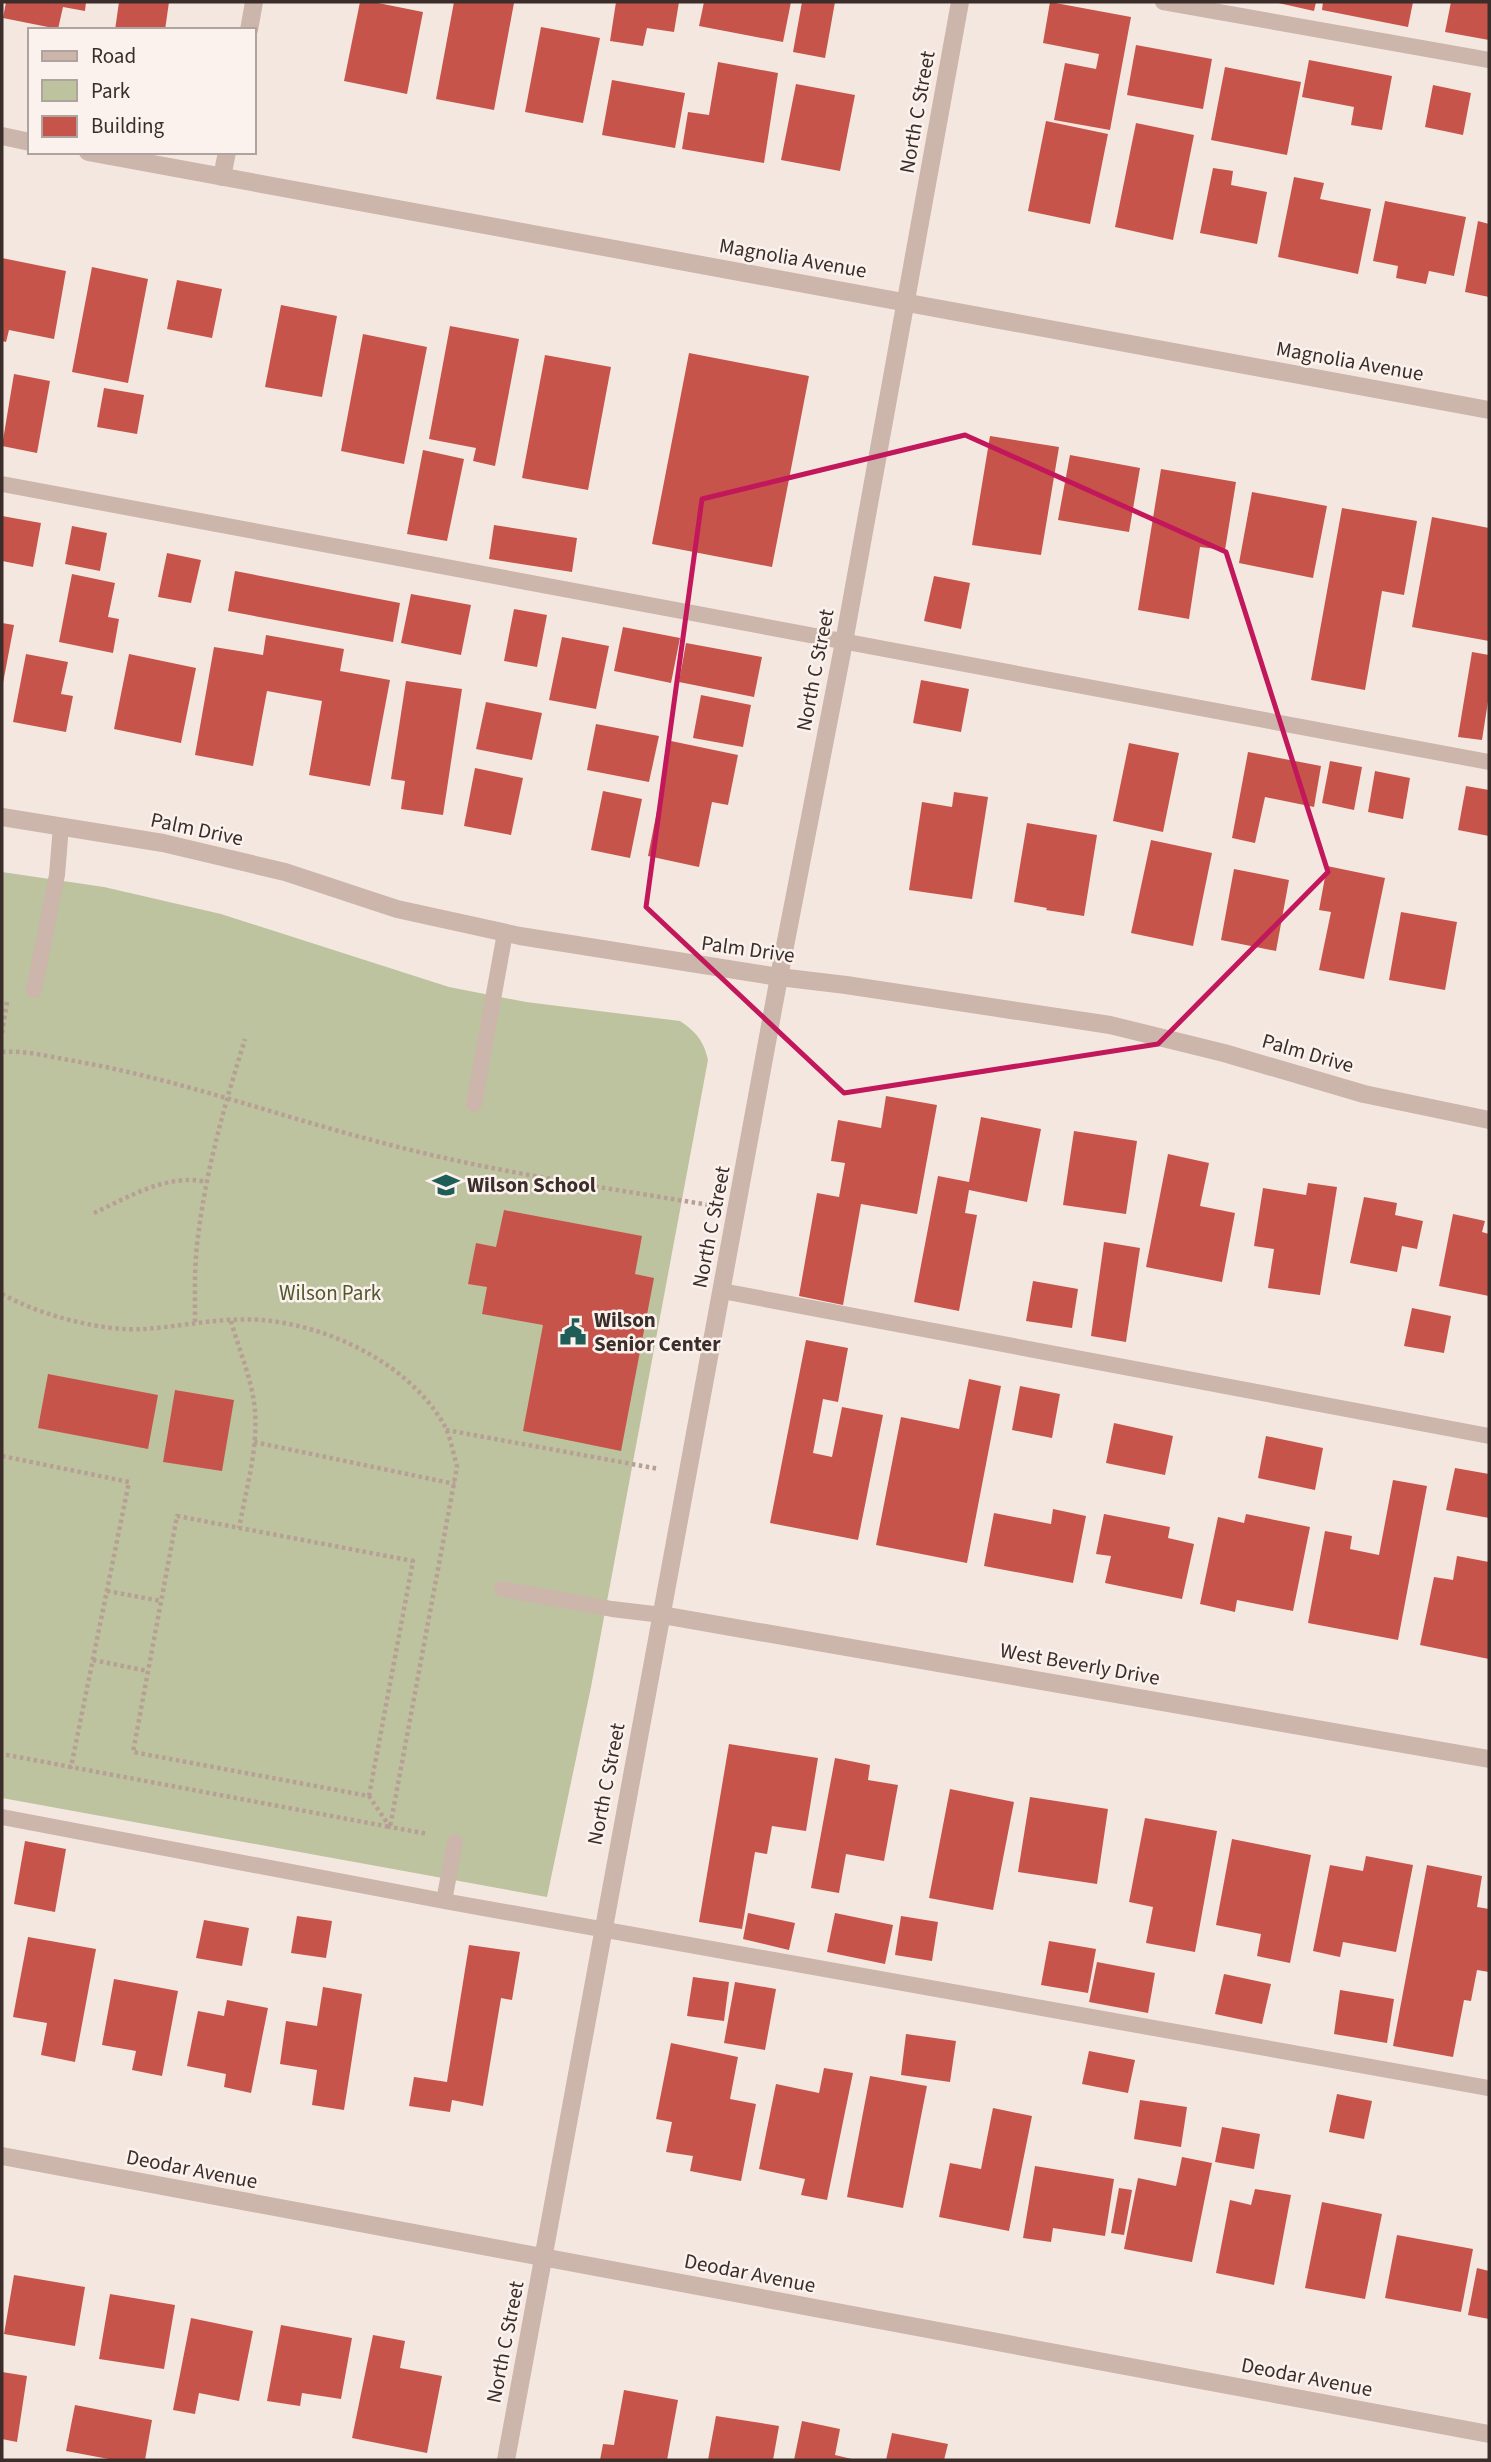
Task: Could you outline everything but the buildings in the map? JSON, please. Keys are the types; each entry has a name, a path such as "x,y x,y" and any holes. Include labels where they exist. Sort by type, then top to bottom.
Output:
{"street":[{"path":"249,28 254,2"},
{"name":"North C Street","path":"506,2460 602,1929 844,642 960,2"},
{"path":"2,136 28,142"},
{"name":"Magnolia Avenue","path":"99,154 1489,410"},
{"path":"222,177 226,154"},
{"name":"Palm Drive","path":"2,817 163,843 273,869 397,909 505,933 779,977 1110,1025 1224,1053 1364,1094 1489,1120"},
{"name":"West Beverly Drive","path":"662,1615 1489,1759"},
{"name":"Deodar Avenue","path":"2,2156 1489,2434"}],"lane":[{"path":"1163,2 1489,60"},
{"path":"2,484 1489,762"},
{"path":"34,990 57,875 61,826"},
{"path":"474,1104 505,933"},
{"path":"722,1291 1489,1436"},
{"path":"502,1589 662,1615"},
{"path":"2,1817 443,1902 1489,2088"},
{"path":"443,1902 455,1842"}],"path":[{"path":"195,1322 198,1237 207,1182 227,1097 245,1039"},
{"path":"2,1052 50,1057 121,1070 227,1097 386,1144 486,1168 737,1210"},
{"path":"94,1213 163,1183 194,1179 207,1182"},
{"path":"2,1294 43,1311 93,1325 145,1329 195,1322 263,1320 309,1329 357,1347 408,1381 429,1404 446,1430 457,1467 390,1827"},
{"path":"231,1321 249,1377 255,1407 254,1442 239,1528"},
{"path":"446,1430 688,1475"},
{"path":"254,1442 455,1484"},
{"path":"2,1456 129,1482 71,1767"},
{"path":"369,1796 133,1752 177,1516 413,1560 369,1796 390,1827"},
{"path":"107,1591 161,1601"},
{"path":"93,1660 148,1671"},
{"path":"2,1754 429,1834"}],"highlighted area":[{"path":"965,435 1226,552 1328,872 1158,1044 844,1093 646,907 702,499"}],"green space":[{"name":"Wilson Park","path":"2,872 104,887 221,914 449,987 526,1002 680,1021 702,1042 708,1060 591,1687 547,1897 2,1798"}],"place":[{"name":"Wilson School","path":"446,1185"},
{"name":"Wilson Senior Center","path":"573,1332"}]}
